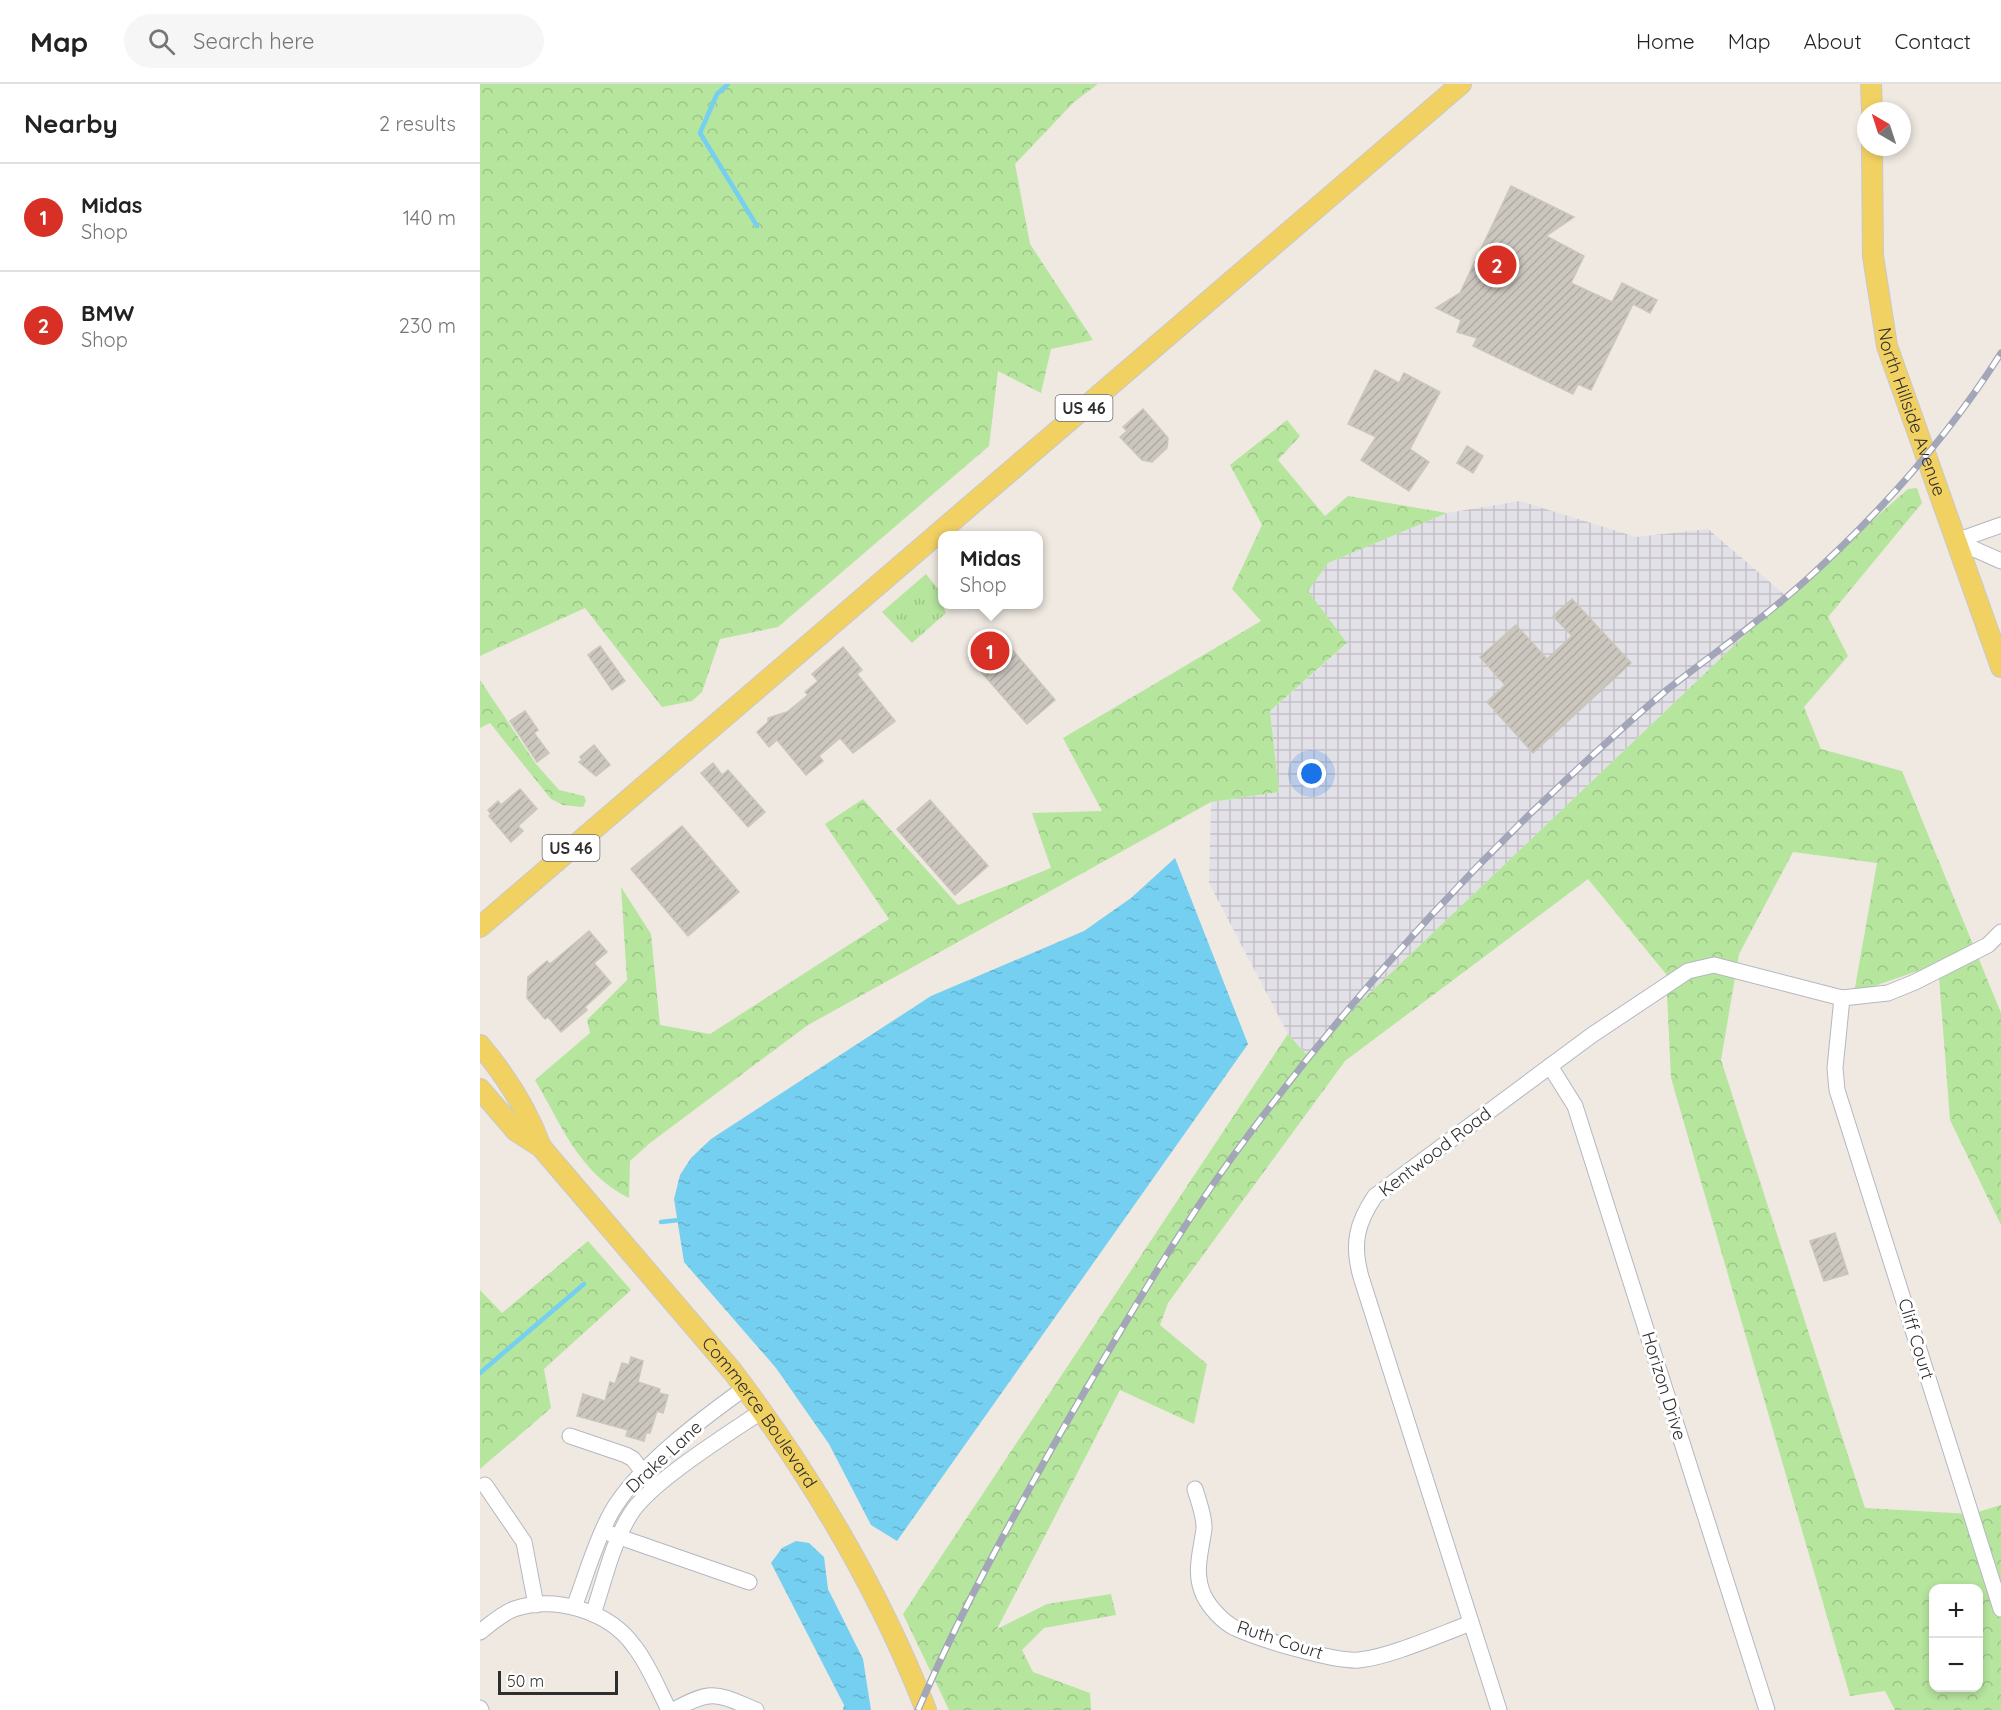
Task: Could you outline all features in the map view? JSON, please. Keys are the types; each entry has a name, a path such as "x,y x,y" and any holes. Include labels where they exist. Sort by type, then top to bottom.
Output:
{"main road":[{"name":"US 46","path":"941,531 1461,84"},
{"path":"1871,84 1872,102"},
{"name":"North Hillside Avenue","path":"1872,156 1873,256 1887,346 2001,667"},
{"name":"US 46","path":"480,927 938,533"},
{"name":"Commerce Boulevard","path":"480,1045 507,1080 531,1119 541,1147"},
{"name":"Commerce Boulevard","path":"480,1089 516,1131 541,1147 762,1411 804,1470 843,1534 896,1638 926,1710"}],"street":[{"path":"1956,541 2001,525"},
{"path":"1956,541 2001,561"},
{"name":"Kentwood Road","path":"1499,1710 1361,1277 1355,1242 1364,1213 1376,1196 1550,1066 1688,971 1714,965 1842,998 1888,993 1995,947 2001,932"},
{"name":"Cliff Court","path":"1842,998 1835,1068 1837,1090 2001,1609"},
{"name":"Horizon Drive","path":"1550,1066 1575,1106 1767,1710"},
{"name":"Drake Lane","path":"574,1607 603,1530 617,1504 644,1472 745,1388"},
{"name":"Drake Lane","path":"593,1614 620,1538 634,1508 654,1489 762,1411"},
{"path":"570,1436 626,1455 644,1472 654,1489"},
{"path":"485,1485 525,1542 536,1605"},
{"name":"Ruth Court","path":"1195,1489 1204,1526 1198,1553 1198,1574 1204,1595 1215,1612 1233,1627 1334,1658 1358,1660 1410,1645 1471,1623"},
{"path":"603,1530 620,1538 749,1582"},
{"path":"480,1632 513,1609 536,1605 574,1607 593,1614 618,1629 634,1646 669,1710"},
{"path":"674,1710 697,1698 711,1694 730,1698 756,1710"}],"shaded area":[{"path":"1520,501 1636,537 1708,529 1786,596 1306,1054 1288,1034 1209,883 1211,802 1279,792 1270,711 1347,644 1307,591 1328,563 1447,513"}],"green space":[{"path":"480,84 1098,84 1074,102 1015,164 1030,244 1093,340 1051,349 1041,393 998,371 989,446 778,627 720,639 702,692 692,701 662,707 585,608 480,656"},
{"path":"1287,420 1300,436 1278,460 1325,516 1348,496 1447,513 1328,563 1308,591 1347,643 1270,711 1279,792 1211,802 808,1025 650,1143 630,1161 629,1198 612,1188 597,1175 573,1147 535,1080 590,1033 587,1020 627,980 621,887 651,934 660,1025 710,1034 889,919 825,824 863,799 958,905 1051,868 1032,813 1102,811 1063,738 1261,621 1232,589 1262,525 1230,465"},
{"path":"1917,488 1922,503 1828,617 1848,656 1804,707 1821,749 1902,771 2001,1013 2001,1225 1950,1120 1938,964 1854,993 1877,863 1793,852 1739,954 1721,1060 1865,1508 1971,1514 2001,1505 2001,1710 1895,1710 1885,1691 1850,1696 1671,1078 1666,974 1588,879 1345,1061 1168,1303 1160,1325 1207,1364 1194,1424 1120,1390 997,1629 1047,1604 1111,1594 1116,1615 1044,1628 1022,1650 1033,1672 1090,1693 1091,1710 949,1710 903,1614 1288,1034 1306,1054 1786,596 1908,489"},
{"path":"926,574 938,589 938,609 944,609 946,613 912,643 882,612"},
{"path":"480,680 536,764 559,790 584,796 586,801 583,807 563,805 551,799 490,723 480,728"},
{"path":"588,1241 631,1290 544,1369 551,1408 480,1469 480,1290 502,1313"}],"water":[{"path":"1175,858 1248,1044 897,1541 871,1525 829,1444 776,1368 684,1262 674,1199 680,1175 691,1158 711,1139 931,996 1084,931 1131,898"},
{"path":"796,1541 809,1543 824,1557 828,1589 863,1659 871,1710 843,1710 844,1705 771,1563 782,1548"}],"building":[{"path":"1511,186 1574,217 1546,236 1584,256 1571,283 1612,302 1622,283 1657,300 1650,313 1633,304 1591,390 1578,384 1573,394 1473,346 1477,338 1457,332 1461,320 1436,308 1460,293"},
{"path":"1375,370 1399,383 1404,373 1440,392 1410,449 1429,462 1409,491 1361,460 1376,437 1348,424"},
{"path":"1143,409 1168,438 1167,448 1152,462 1142,460 1120,437 1127,431 1123,427"},
{"path":"1467,446 1483,456 1473,473 1457,463"},
{"path":"1572,599 1631,663 1533,753 1487,702 1505,685 1480,657 1516,625 1547,659 1572,636 1553,616"},
{"path":"998,633 1055,700 1027,724 969,658"},
{"path":"600,646 625,681 612,690 588,655"},
{"path":"843,647 862,670 857,674 895,721 853,753 840,738 819,756 823,761 806,775 777,740 769,747 757,732 768,722 768,718 787,712 808,695 805,692 818,681 812,674"},
{"path":"525,711 538,730 534,733 549,753 537,762 510,721"},
{"path":"594,745 610,765 596,776 579,762 582,760 580,757"},
{"path":"713,763 722,775 728,770 765,812 748,827 701,773"},
{"path":"520,789 537,809 518,826 523,831 511,842 489,816 491,814 488,810 498,801 501,805"},
{"path":"930,800 988,866 955,895 897,829"},
{"path":"682,826 739,892 688,936 631,869"},
{"path":"589,931 607,952 594,963 611,983 585,1007 587,1010 561,1032 548,1017 545,1019 527,998 528,977 547,961 550,964"},
{"path":"1835,1233 1848,1274 1824,1281 1810,1241"},
{"path":"631,1357 643,1361 638,1382 660,1389 659,1393 668,1395 663,1413 657,1411 650,1433 646,1433 644,1441 626,1436 628,1430 577,1416 583,1394 605,1401 610,1382 615,1384 622,1363 629,1365"}],"waterway":[{"path":"728,84 717,94 700,133 757,226"},
{"path":"661,1222 679,1220"},
{"path":"480,1373 584,1284"}],"railway":[{"path":"918,1710 953,1634 1011,1523 1131,1313 1171,1247 1214,1183 1304,1063 1414,934 1531,813 1633,719 1790,594 1860,528 1936,444 2001,353"}],"place":[{"name":"BMW","path":"1497,265"},
{"name":"Midas","path":"990,651"}]}
